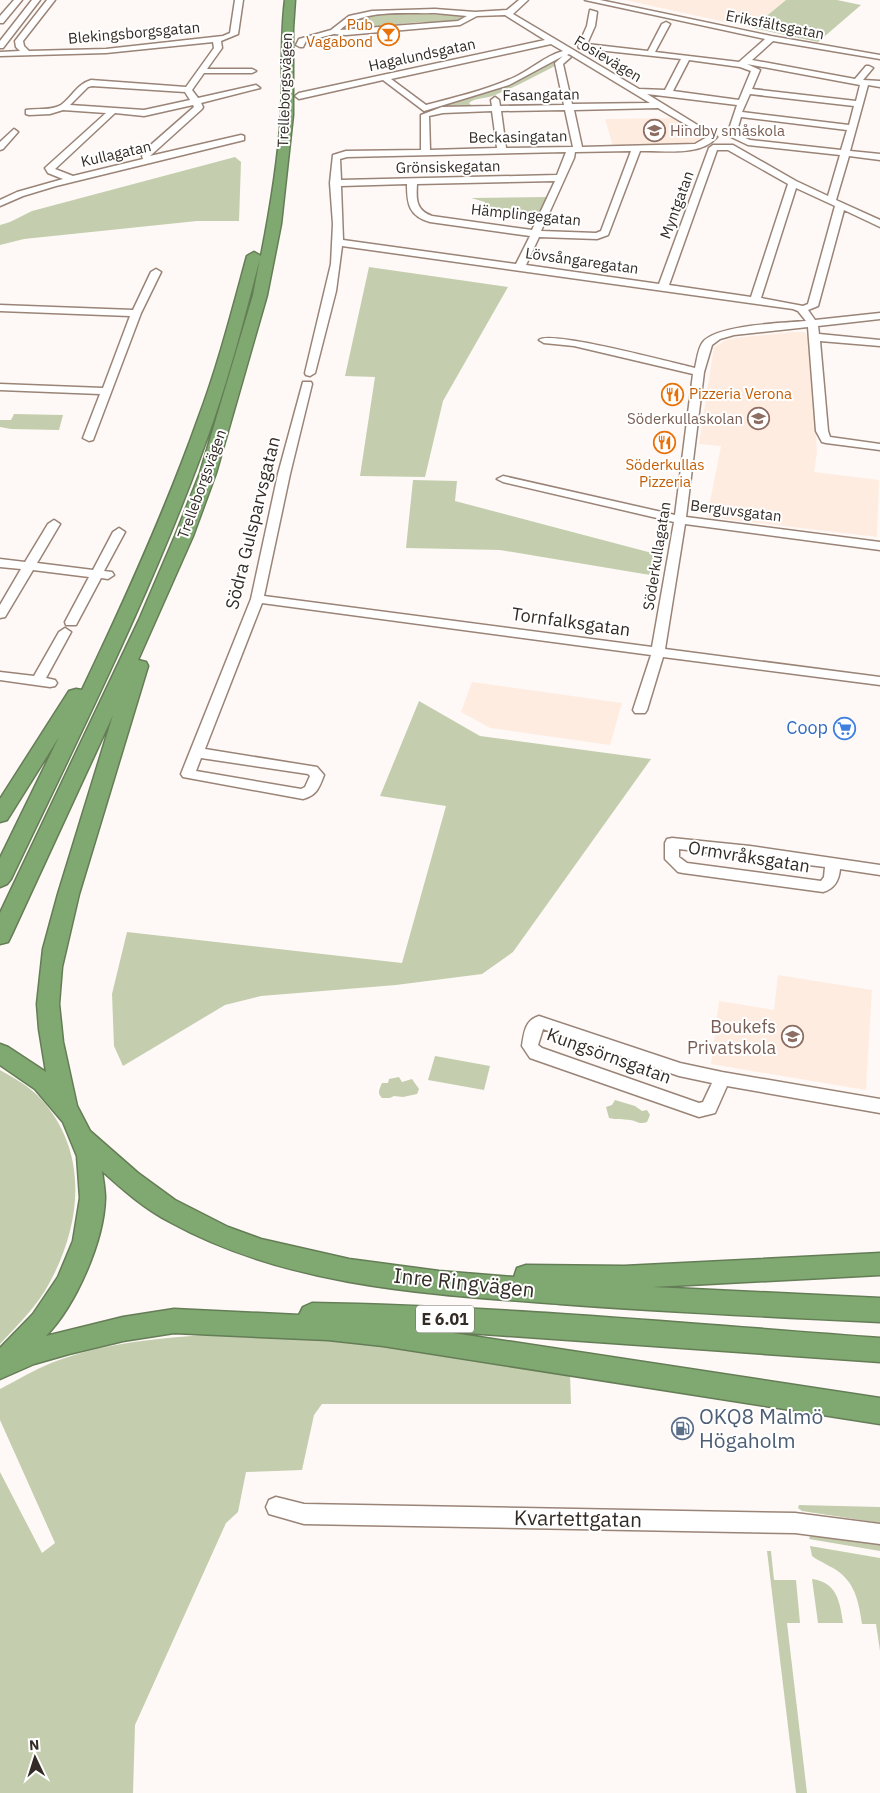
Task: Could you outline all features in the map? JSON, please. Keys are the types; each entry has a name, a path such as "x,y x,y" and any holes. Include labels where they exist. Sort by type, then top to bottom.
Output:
{"highway":[{"name":"Trelleborgsvägen","path":"0,880 109,654 150,564 194,454 218,386 243,300 263,213 275,117 278,0"},
{"name":"Trelleborgsvägen","path":"0,936 148,620 184,536 208,473 260,295 274,224 284,155 287,115 287,30 290,0"},
{"path":"0,1366 32,1334 55,1304 70,1280 81,1256 90,1223 93,1183 90,1161 57,1072 48,1003 50,973 67,900 116,734 141,659 148,620"},
{"path":"0,816 73,700 95,669 109,654"},
{"name":"Inre Ringvägen","path":"0,1053 36,1074 119,1172 161,1205 214,1232 272,1253 313,1263 451,1284 618,1297 880,1310"},
{"path":"243,1243 322,1260 370,1266 530,1276 624,1277 880,1264"},
{"name":"Inre Ringvägen","path":"174,1321 257,1316 385,1316 560,1326 880,1350"},
{"path":"0,1366 29,1353 69,1342 123,1329 174,1321 328,1328 383,1334 880,1411"},
{"name":"E 6.01","path":"0,1381 52,1357 174,1321"}],"street":[{"path":"0,21 18,0"},
{"path":"0,46 36,0"},
{"path":"28,54 20,48 19,41 51,0"},
{"name":"Blekingsborgsgatan","path":"0,54 106,51 217,40 234,34 239,0"},
{"path":"334,32 352,18 372,13 435,11 475,14 509,12 524,0"},
{"name":"Eriksfältsgatan","path":"589,0 880,59"},
{"name":"Fosievägen","path":"509,12 509,15 552,41 567,54 660,105 713,137 705,144 696,147"},
{"path":"593,12 591,26 582,46 743,63 758,67 880,84"},
{"path":"300,45 303,39 334,32 346,33 460,23 472,18 475,14"},
{"path":"650,54 666,24"},
{"path":"743,63 771,38"},
{"path":"188,90 218,48 217,40"},
{"name":"Hagalundsgatan","path":"298,96 552,41"},
{"path":"520,268 575,149 569,108 559,63 567,54"},
{"path":"424,111 496,88 526,74 557,55 567,54"},
{"path":"668,93 686,58"},
{"path":"758,67 737,114 731,135 748,142 880,157"},
{"path":"869,68 861,82 860,104 844,153 813,306 802,309 813,324 822,431 826,440 880,447"},
{"path":"203,71 252,70"},
{"path":"385,78 424,111 426,152"},
{"path":"63,107 86,85 91,83 188,90 198,101 199,107 148,152 146,156 148,161"},
{"path":"29,112 50,111 63,107 144,113 256,88"},
{"path":"636,92 651,91 742,103"},
{"path":"747,91 860,104"},
{"path":"495,99 502,151"},
{"name":"Fasangatan","path":"424,111 660,105"},
{"path":"72,179 51,171 50,168 113,111"},
{"path":"737,114 851,128"},
{"path":"0,146 14,132"},
{"name":"Kullagatan","path":"0,203 20,194 72,179 241,138"},
{"name":"Beckasingatan","path":"340,154 696,147"},
{"name":"Myntgatan","path":"663,287 714,148 730,147 793,183"},
{"name":"Hämplingegatan","path":"412,182 412,198 415,212 418,216 446,222 537,234 597,236 605,232 637,148"},
{"name":"Södra Gulsparvsgatan","path":"198,753 312,770 317,776 311,790 304,794 188,774 198,753 257,599 284,474 336,265 338,242 335,183 336,157 340,154"},
{"name":"Grönsiskegatan","path":"335,183 561,178"},
{"path":"756,300 793,183 880,224"},
{"path":"0,189 20,194"},
{"name":"Lövsångaregatan","path":"338,242 756,300 802,309"},
{"path":"89,438 136,313 156,272"},
{"path":"0,318 3,308 136,313"},
{"name":"Söderkullagatan","path":"640,710 658,652 680,520 699,372 707,344 716,337 733,332 880,316"},
{"path":"815,337 880,343"},
{"path":"544,340 558,340 699,372"},
{"path":"0,387 106,391"},
{"name":"Berguvsgatan","path":"503,479 680,520 880,546"},
{"path":"1,614 54,524"},
{"path":"0,676 44,682 68,627 102,575 119,532"},
{"path":"0,563 102,575"},
{"name":"Tornfalksgatan","path":"257,599 880,681"},
{"name":"Ormvråksgatan","path":"832,863 832,877 829,884 823,887 683,868 672,859 672,843 706,845 832,863 880,870"},
{"name":"Kungsörnsgatan","path":"722,1079 709,1108 699,1110 536,1053 530,1046 533,1028 539,1022 549,1024 679,1069 722,1079 880,1106"},
{"name":"Kvartettgatan","path":"276,1507 304,1514 795,1523 880,1534"}],"shaded area":[{"path":"625,0 786,0 752,28"},
{"name":"Hindby småskola","path":"677,118 711,137 698,145 613,146 605,119"},
{"name":"Söderkullaskolan","path":"805,332 811,341 817,453 814,472 879,480 877,537 707,517 721,446 699,444 714,347 726,340 735,338"},
{"path":"472,682 622,703 610,745 490,728 461,712"},
{"name":"Boukefs Privatskola","path":"778,975 872,990 866,1090 711,1064 719,1001 774,1010"}],"green space":[{"path":"786,0 837,0 861,5 818,42 752,28"},
{"path":"405,13 469,16 458,22 420,22 350,29 350,31 340,29 346,29 359,22 355,21 374,15"},
{"path":"555,60 556,65 510,89 469,103 473,107 490,107 426,110 427,108 499,87"},
{"path":"235,157 241,162 239,221 197,221 24,239 0,245 0,225 32,211"},
{"path":"547,197 540,214 517,214 516,208 513,208 507,214 496,216 484,213 482,209 485,202 471,198"},
{"path":"369,267 508,287 443,401 425,477 360,476 375,377 345,376"},
{"path":"14,414 63,415 59,430 0,427 0,420 11,420"},
{"path":"413,480 457,481 455,501 652,553 656,563 652,575 500,550 406,548"},
{"path":"419,701 480,736 651,759 513,952 482,974 396,985 261,996 225,1005 123,1066 114,1046 112,994 127,932 402,963 446,806 380,796"},
{"path":"435,1056 490,1066 484,1090 428,1080"},
{"path":"0,1070 21,1082 36,1094 56,1119 67,1141 73,1164 75,1187 74,1211 61,1259 50,1282 34,1307 0,1344"},
{"path":"399,1077 402,1082 412,1079 419,1089 417,1094 382,1098 379,1095 379,1091 382,1083 388,1083 389,1079"},
{"path":"615,1100 635,1106 642,1111 647,1110 650,1115 647,1122 640,1123 609,1118 606,1107 612,1105"},
{"path":"247,1333 327,1336 570,1373 571,1404 322,1404 314,1415 302,1470 246,1472 238,1512 226,1523 135,1725 133,1793 0,1793 0,1472 42,1553 55,1543 0,1420 0,1389 51,1363 99,1349 173,1337"},
{"path":"799,1505 880,1507 880,1523 802,1511 798,1508"},
{"path":"811,1534 880,1543 880,1551 809,1539"},
{"path":"810,1546 880,1558 880,1651 876,1624 862,1624 858,1602 853,1589 845,1577 812,1556"},
{"path":"767,1551 771,1551 774,1580 796,1580 800,1623 787,1623 807,1793 796,1793"},
{"path":"812,1579 827,1584 836,1594 843,1623 818,1623"}],"place":[{"name":"Pub Vagabond","path":"389,34"},
{"name":"Hindby småskola","path":"654,131"},
{"name":"Pizzeria Verona","path":"673,394"},
{"name":"Söderkullaskolan","path":"759,419"},
{"name":"Söderkullas Pizzeria","path":"665,442"},
{"name":"Coop","path":"844,728"},
{"name":"Boukefs Privatskola","path":"792,1037"},
{"name":"OKQ8 Malmö Högaholm","path":"683,1429"}]}
